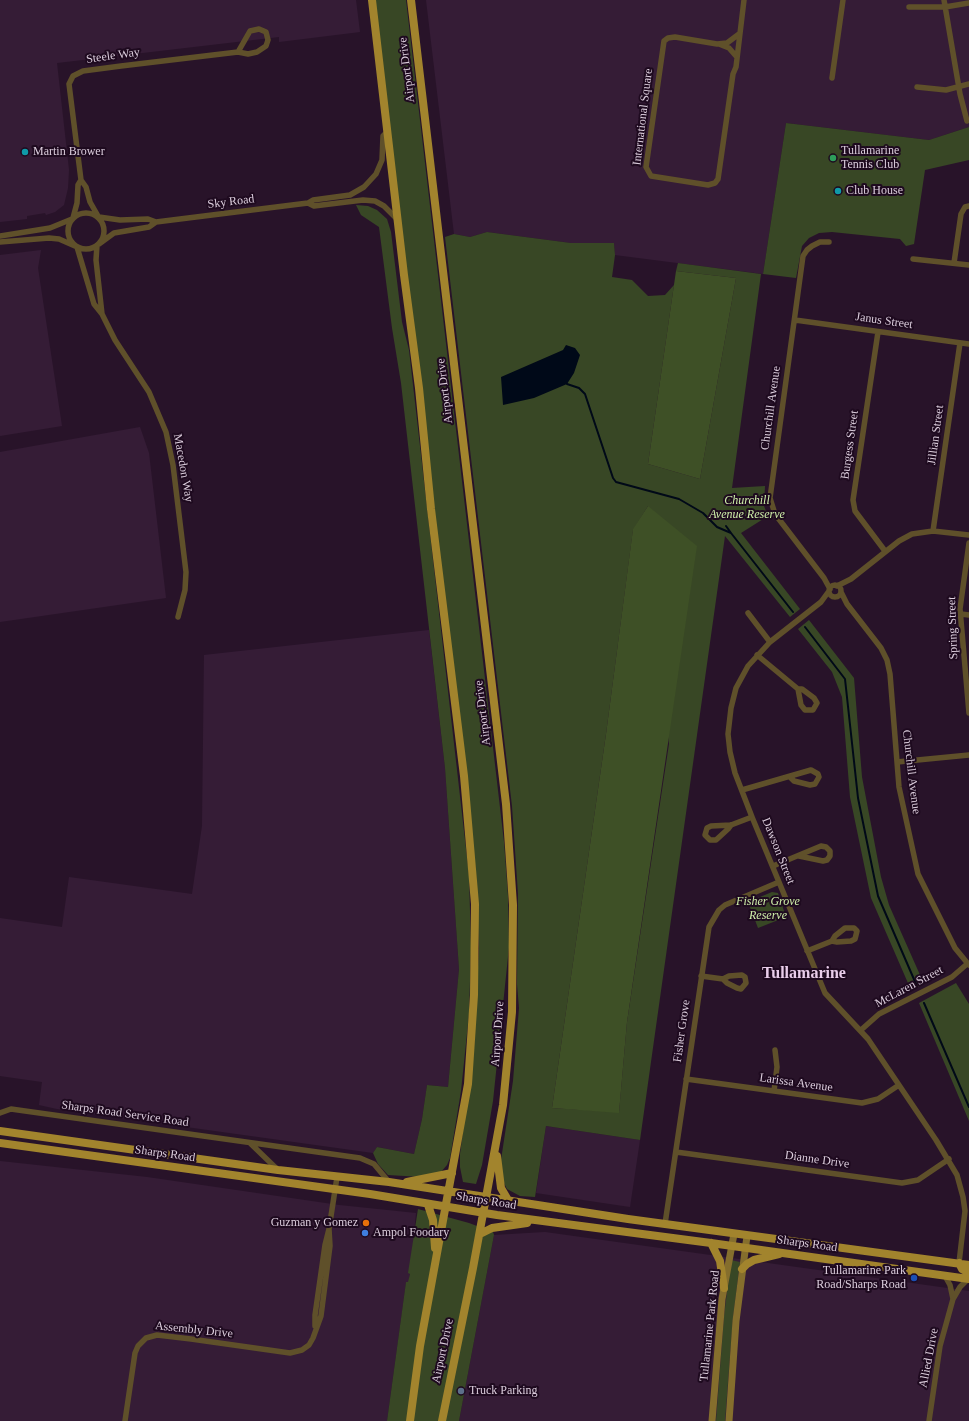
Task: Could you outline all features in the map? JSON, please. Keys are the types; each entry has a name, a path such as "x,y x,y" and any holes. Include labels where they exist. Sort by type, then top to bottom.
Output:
{"main road":[{"name":"Airport Drive","path":"372,0 419,388 431,509 464,776 475,896 476,944 472,1040 468,1084 420,1346 410,1421"},
{"name":"Airport Drive","path":"411,0 510,851 513,905 513,988 507,1072 487,1197 442,1421"},
{"name":"Sharps Road","path":"0,1131 278,1170 389,1182 747,1236 969,1265"},
{"name":"Sharps Road","path":"0,1143 335,1190 539,1221 711,1243 945,1276 969,1277"},
{"path":"495,1148 501,1188 508,1200"},
{"path":"398,1184 436,1178 452,1173"},
{"path":"428,1205 433,1220 435,1260"},
{"path":"480,1234 492,1228 539,1221"},
{"path":"711,1243 720,1261 724,1288"},
{"path":"742,1269 754,1260 784,1253"},
{"path":"959,1264 969,1277"}],"street":[{"name":"International Square","path":"736,56 729,48 717,44 675,37 668,38 664,41 646,167 651,176 708,184 715,183 718,179 736,67 736,56 744,0"},
{"path":"832,78 843,0"},
{"path":"944,0 967,121"},
{"path":"909,7 945,7 969,3"},
{"name":"Steele Way","path":"98,216 90,202 86,187 81,180 69,84 73,76 83,71 238,52 248,54 262,49 268,40 266,32 259,29 250,31 238,52"},
{"path":"717,44 727,43 739,34"},
{"path":"917,87 946,90 969,84"},
{"name":"Sky Road","path":"98,216 120,220 148,219 156,222 308,203 313,200 350,195 364,187 373,178 379,168 383,151 383,136 388,132"},
{"name":"Steele Way","path":"72,218 77,203 78,185 81,180"},
{"name":"Sky Road","path":"308,203 314,206 363,200 375,201 384,206 398,220"},
{"path":"954,263 961,214 965,207 969,206"},
{"path":"0,236 50,228 87,213 98,216 103,230 98,245 87,248 76,246 59,239 49,238 0,242"},
{"path":"72,218 69,230 76,246"},
{"name":"Sky Road","path":"98,245 114,233 149,227 156,222"},
{"name":"Churchill Avenue","path":"829,242 820,242 812,246 803,256 770,494 771,503 778,518 824,578 847,604 881,648 887,660 899,787 918,874 955,948 968,965"},
{"name":"Macedon Way","path":"98,245 96,260 102,314"},
{"name":"Macedon Way","path":"76,246 94,304 102,314 115,340 149,392 161,417 169,443 186,572 184,596 178,617"},
{"path":"913,259 969,265"},
{"name":"Janus Street","path":"795,320 969,344"},
{"name":"Burgess Street","path":"878,332 853,500 855,512 886,551"},
{"name":"Jillian Street","path":"933,531 960,343"},
{"name":"Dawson Street","path":"959,1264 965,1211 961,1186 949,1159 861,1030 825,993 742,790 730,752 729,719 736,688 748,666 757,655 770,642 898,541 912,534 933,531 969,535"},
{"name":"Spring Street","path":"969,543 960,614 969,713"},
{"path":"748,613 770,642"},
{"path":"960,614 969,615"},
{"path":"757,655 798,689"},
{"path":"897,762 969,755"},
{"path":"742,790 811,770 819,777 815,784 810,784 794,781 790,777"},
{"path":"731,825 752,817"},
{"path":"773,866 821,846 826,847 830,851 830,856 827,860 822,861 799,856"},
{"name":"Fisher Grove","path":"665,1224 708,927 719,910 734,900 779,882"},
{"path":"807,951 832,941"},
{"name":"McLaren Street","path":"861,1030 879,1014 952,977 968,965"},
{"path":"701,976 723,979"},
{"path":"774,1091 777,1066 775,1050"},
{"name":"Larissa Avenue","path":"686,1079 862,1103 878,1098 899,1085"},
{"name":"Sharps Road Service Road","path":"0,1113 11,1109 360,1158 374,1164 389,1182"},
{"path":"248,1142 278,1170"},
{"name":"Dianne Drive","path":"676,1152 902,1183 918,1180 949,1159"},
{"name":"Assembly Drive","path":"125,1421 135,1353 138,1346 146,1338 157,1335 290,1353 302,1350 309,1345 320,1316 330,1246 330,1229 337,1177"},
{"name":"Tullamarine Park Road","path":"712,1421 724,1288 734,1234"},
{"name":"Tullamarine Park Road","path":"729,1421 736,1321 747,1236"},
{"path":"945,1276 950,1285 953,1299"},
{"name":"Allied Drive","path":"929,1421 940,1346 953,1299 960,1287 969,1277"}],"shaded area":[{"path":"0,0 356,0 360,32 279,42 279,37 57,63 69,170 68,188 64,205 55,212 46,215 45,213 27,216 27,219 0,222"},
{"path":"426,0 969,0 969,127 929,140 786,123 763,274 615,255 614,243 571,243 487,232 470,237 454,234"},
{"path":"41,250 38,268 62,426 0,436 0,255"},
{"path":"140,427 149,453 166,598 0,622 0,452"},
{"path":"429,630 445,768 459,969 448,1087 427,1085 422,1119 414,1154 377,1147 373,1153 57,1109 39,1105 42,1082 0,1076 0,918 62,927 69,877 192,894 202,826 204,655"},
{"path":"546,1126 640,1140 630,1207 536,1193"},
{"path":"0,1161 147,1177 339,1205 416,1213 409,1283 406,1283 387,1421 0,1421"},
{"path":"545,1232 969,1291 969,1421 459,1421 494,1235"}],"green space":[{"path":"375,0 406,0 504,842 508,896 509,947 493,1101 482,1165 476,1184 463,1182 460,1167 460,1154 474,1047 479,948 476,873"},
{"path":"786,123 929,140 969,127 969,160 925,170 914,244 906,246 900,239 832,232 819,233 809,238 802,246 796,278 763,274"},
{"path":"356,205 368,206 377,210 387,219 391,232 402,322 409,350 469,875 471,948 469,1014 461,1091 450,1158 447,1165 440,1173 421,1177 388,1175 378,1164 373,1153 377,1147 414,1154 422,1119 427,1085 448,1087 459,969 445,768 401,383 392,328 379,227 361,215"},
{"name":"Churchill Avenue Reserve","path":"487,232 571,243 614,243 615,255 612,277 632,280 648,296 665,295 674,285 648,464 700,479 736,278 676,271 678,263 761,274 732,488 765,486 764,506 768,516 741,533 800,609 790,617 725,536 640,1140 546,1126 535,1197 520,1196 507,1189 502,1179 501,1160 513,1081 519,1008 517,984 518,894 512,806 445,237 454,234 470,237","holes":["648,506 669,744 627,1022 619,1112 552,1108 606,734 633,530"]},
{"path":"676,271 736,278 700,479 648,464"},
{"path":"648,506 697,546 627,1022 619,1113 552,1108 606,734 633,529"},
{"path":"809,620 854,678 862,777 881,877 889,905 924,984 911,990 871,898 850,797 842,697 832,672 798,629"},
{"name":"Fisher Grove Reserve","path":"772,892 778,893 786,917 758,928 748,902"},
{"path":"956,983 969,1004 969,1121 919,1003"},
{"path":"418,1209 469,1223 493,1232 494,1235 459,1421 387,1421 406,1282 408,1282 410,1274 408,1273"},
{"path":"731,1260 740,1262 733,1318 725,1421 716,1421 724,1316"}],"water":[{"path":"566,345 575,348 580,355 574,373 567,384 534,398 503,405 501,377 563,350"}],"waterway":[{"path":"567,384 579,388 585,394 613,478 616,482 679,499 703,513 717,527 731,533 793,612"},
{"path":"726,526 731,533"},
{"path":"805,627 845,679 858,798 878,896 916,984"},
{"path":"924,1003 969,1107"}],"place":[{"name":"Martin Brower","path":"25,152"},
{"name":"Tullamarine Tennis Club","path":"833,158"},
{"name":"Club House","path":"838,191"},
{"name":"Guzman y Gomez","path":"366,1223"},
{"name":"Ampol Foodary","path":"365,1233"},
{"name":"Tullamarine Park Road/Sharps Road","path":"914,1278"},
{"name":"Truck Parking","path":"461,1391"}],"district":[{"name":"Tullamarine","path":"804,974"}]}
